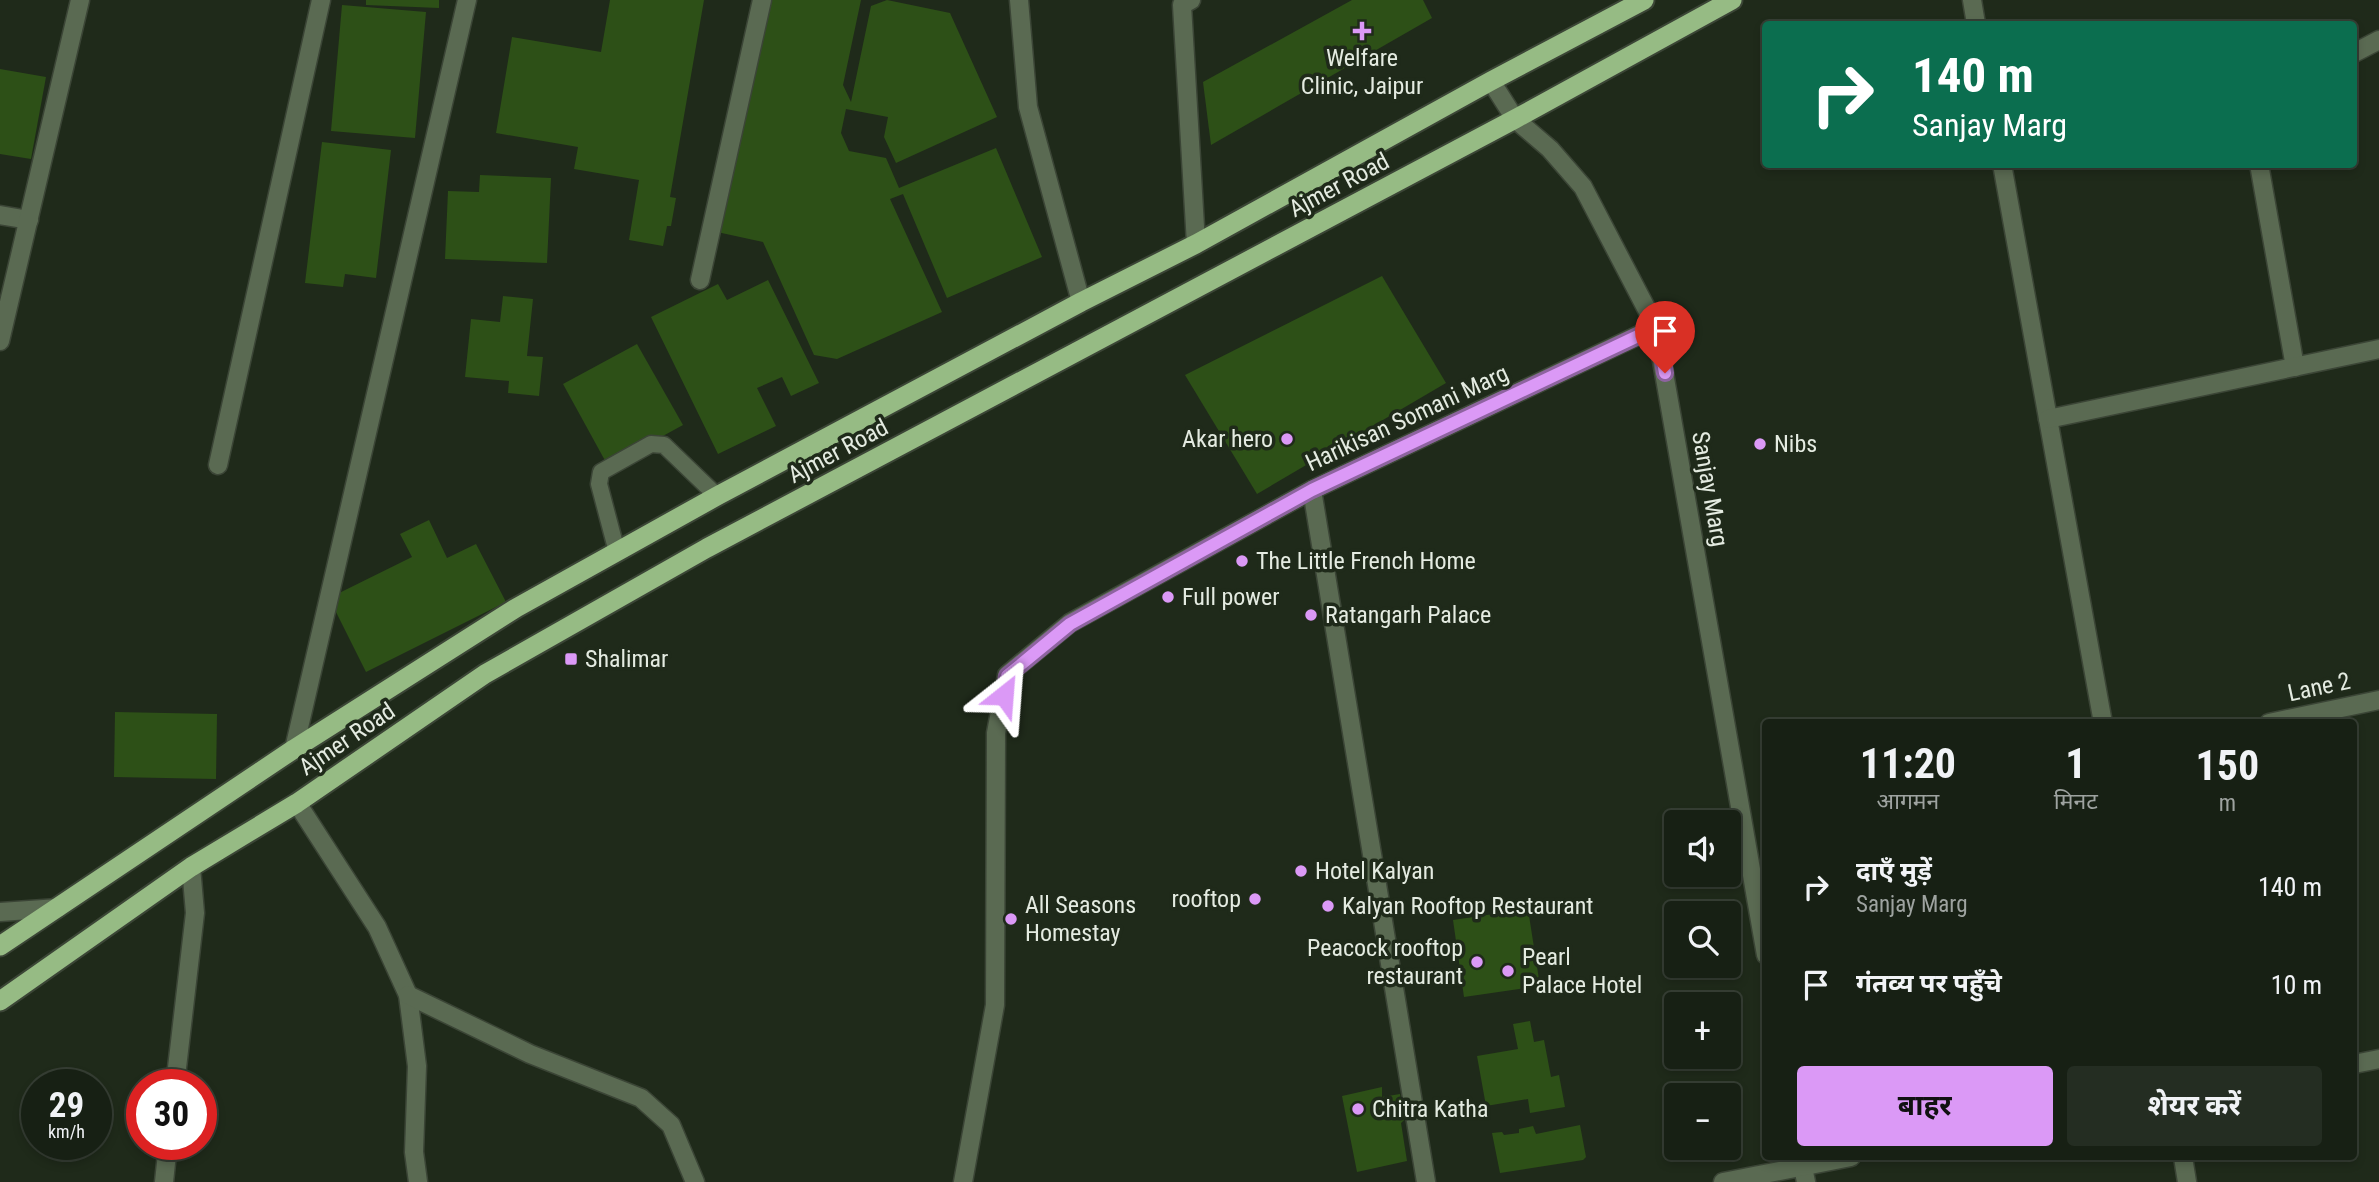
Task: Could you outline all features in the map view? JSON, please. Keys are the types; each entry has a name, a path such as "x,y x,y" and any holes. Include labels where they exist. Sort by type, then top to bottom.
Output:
{"highway":[{"name":"Ajmer Road","path":"0,946 294,750 516,608 717,496 1081,302 1196,244 1644,0"},
{"name":"Ajmer Road","path":"0,1001 191,867 297,803 485,674 707,548 1515,119 1732,0"}],"street":[{"path":"0,341 80,0"},
{"path":"218,465 321,0"},
{"path":"294,750 467,0"},
{"path":"700,280 762,0"},
{"path":"1019,0 1028,107 1081,302"},
{"path":"1191,0 1182,5 1196,244"},
{"path":"1972,0 1976,21"},
{"path":"2357,51 2379,40"},
{"name":"Sanjay Marg","path":"1491,81 1515,119 1550,149 1583,187 1657,327 1762,932"},
{"path":"2003,168 2102,719"},
{"path":"2260,168 2295,367"},
{"path":"0,215 29,220"},
{"name":"Harikisan Somani Marg","path":"963,1182 995,1005 996,733 1007,676 1070,624 1312,490 1657,327"},
{"path":"2048,419 2379,349"},
{"path":"1312,490 1426,1182"},
{"name":"Lane 2","path":"2288,719 2379,700"},
{"path":"297,803 377,927 408,995 417,1066 414,1152 418,1182"},
{"path":"177,1069 195,913 191,867"},
{"path":"0,912 58,908"},
{"path":"408,995 530,1054 641,1098 671,1125 695,1182"},
{"path":"2357,1063 2379,1059"},
{"path":"164,1182 166,1160"},
{"path":"1723,1182 1839,1160"},
{"path":"2183,1160 2187,1182"}],"lane":[{"path":"617,552 598,484 601,472 631,455 651,444 664,445 717,496"}],"building":[{"path":"366,0 439,0 439,8 366,5"},
{"path":"610,0 704,0 670,197 676,198 671,226 667,226 663,246 629,240 639,180 574,169 578,147 496,133 512,37 601,52"},
{"path":"765,0 861,0 843,85 851,102 871,6 887,0 950,13 997,117 896,163 884,137 888,117 846,109 841,133 849,151 886,158 899,188 996,148 1042,257 947,298 903,194 890,199 942,312 837,359 814,355 763,242 717,232"},
{"path":"1352,0 1423,0 1432,18 1211,145 1203,82"},
{"path":"342,5 426,12 415,138 331,131"},
{"path":"0,69 46,77 31,159 0,154"},
{"path":"322,142 391,150 376,278 345,274 343,287 305,283"},
{"path":"480,175 551,178 547,263 445,259 448,191 479,192"},
{"name":"Akar hero","path":"1382,276 1446,383 1257,494 1185,375"},
{"path":"768,280 819,383 791,396 782,377 757,388 776,426 718,454 651,317 718,284 727,300"},
{"path":"503,296 533,299 527,356 543,357 539,396 508,393 509,381 465,377 471,319 500,322"},
{"path":"637,344 683,425 608,466 563,384"},
{"path":"429,520 447,558 476,544 506,602 366,672 329,598 412,557 400,534"},
{"path":"115,712 217,714 216,779 114,777"},
{"path":"1528,909 1540,986 1464,997 1453,920"},
{"path":"1530,1021 1534,1042 1544,1040 1551,1077 1559,1075 1565,1107 1530,1113 1528,1099 1486,1106 1477,1056 1518,1049 1513,1024"},
{"path":"1382,1087 1382,1097 1400,1094 1407,1161 1357,1172 1342,1096"},
{"path":"1580,1125 1586,1157 1583,1160 1500,1173 1492,1133 1519,1133 1519,1129 1533,1126 1536,1134"}],"place":[{"name":"Welfare Clinic, Jaipur","path":"1362,31"},
{"name":"Akar hero","path":"1287,439"},
{"name":"Nibs","path":"1760,444"},
{"name":"The Little French Home","path":"1242,561"},
{"name":"Full power","path":"1168,597"},
{"name":"Ratangarh Palace","path":"1311,615"},
{"name":"Shalimar","path":"571,659"},
{"name":"Hotel Kalyan","path":"1301,871"},
{"name":"rooftop","path":"1255,899"},
{"name":"Kalyan Rooftop Restaurant","path":"1328,906"},
{"name":"All Seasons Homestay","path":"1011,919"},
{"name":"Peacock rooftop restaurant","path":"1477,962"},
{"name":"Pearl Palace Hotel","path":"1508,971"},
{"name":"Chitra Katha","path":"1358,1109"}],"route":[{"path":"1004,695 1007,676 1070,624 1312,490 1657,327 1665,373"}]}
